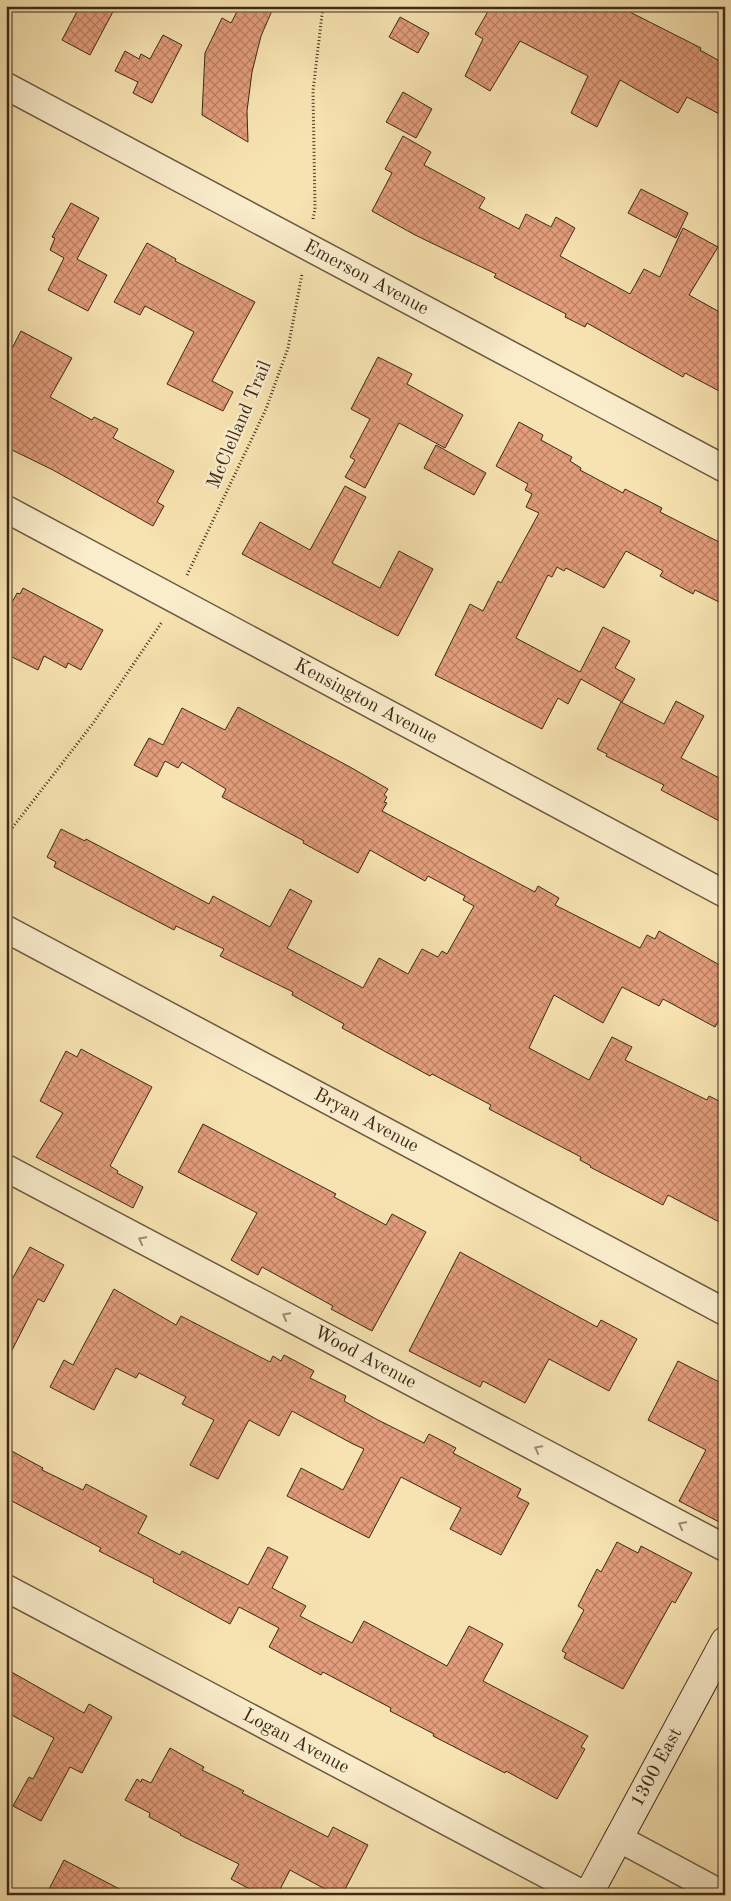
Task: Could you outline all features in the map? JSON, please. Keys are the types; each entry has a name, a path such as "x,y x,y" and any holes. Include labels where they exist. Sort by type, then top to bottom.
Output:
{"main road":[{"name":"1300 East","path":"587,1895 725,1641"}],"street":[{"name":"Emerson Avenue","path":"6,86 725,470"},
{"name":"Kensington Avenue","path":"6,509 725,894"},
{"name":"Bryan Avenue","path":"6,929 725,1312"},
{"name":"Wood Avenue","path":"6,1168 725,1548"},
{"name":"Logan Avenue","path":"6,1588 587,1895"},
{"path":"618,1838 724,1895"}],"path":[{"path":"313,220 315,209 313,91 323,6"},
{"name":"McClelland Trail","path":"186,578 266,409 288,348 301,277"},
{"path":"6,836 94,722 161,623"}],"building":[{"path":"80,6 116,6 90,55 62,40"},
{"path":"240,6 274,6 261,36 252,72 247,111 248,142 202,115 205,53 222,18 231,23"},
{"path":"491,6 618,6 701,48 700,50 725,64 725,117 687,97 678,113 620,80 597,127 571,113 588,76 520,41 490,91 465,76 483,39 475,34"},
{"path":"400,17 429,33 418,53 389,37"},
{"path":"163,35 182,45 152,103 133,93 138,82 115,71 125,51 139,59 141,54 150,59"},
{"path":"403,92 432,109 416,138 386,122"},
{"path":"403,136 431,152 424,165 485,198 479,208 519,229 526,214 551,227 556,217 575,228 560,256 630,294 644,269 660,277 683,228 718,247 689,295 725,315 725,394 685,373 683,377 587,323 585,327 565,317 566,314 494,277 496,274 415,235 372,211 392,173 385,169"},
{"path":"641,189 688,213 676,238 628,213"},
{"path":"71,203 99,218 77,259 107,275 88,311 48,290 64,258 50,250 55,238 52,237"},
{"path":"147,243 176,259 175,261 255,302 212,381 233,392 223,411 167,384 194,332 145,306 140,315 114,302"},
{"path":"21,331 72,358 50,397 92,420 94,417 118,429 113,438 174,471 157,502 164,506 153,526 53,470 6,447 6,360"},
{"path":"378,357 412,374 407,384 463,415 445,448 399,423 365,488 345,477 355,460 350,457 370,419 351,409"},
{"path":"519,422 543,435 541,440 572,457 570,461 581,468 580,470 623,493 625,489 662,508 660,512 725,545 725,605 695,590 693,594 660,576 663,571 626,551 604,588 566,568 564,571 557,567 552,577 548,575 516,638 580,672 603,627 630,641 615,668 635,679 622,702 581,679 568,704 558,698 542,729 435,675 470,604 483,611 498,581 501,583 539,513 526,507 532,494 525,490 528,484 496,466"},
{"path":"436,445 486,473 474,495 424,468"},
{"path":"345,486 366,497 332,563 380,588 399,551 433,569 398,636 242,554 260,522 310,550"},
{"path":"23,588 103,630 81,670 68,663 66,668 44,656 38,670 6,654 6,614 17,593 20,594"},
{"path":"676,701 704,716 681,758 725,781 725,824 661,790 664,785 606,756 607,754 597,749 621,702 664,724"},
{"path":"238,707 388,789 384,795 387,797 384,802 387,803 382,811 535,892 538,886 559,898 555,905 640,948 647,935 655,939 659,931 725,968 725,1009 715,1027 663,999 659,1006 622,987 603,1023 554,995 529,1048 589,1080 612,1037 632,1047 625,1060 707,1100 709,1096 725,1104 725,1225 668,1195 663,1205 590,1167 580,1160 581,1157 489,1109 491,1105 432,1074 430,1076 342,1028 344,1024 292,995 293,992 220,956 224,949 176,926 174,930 54,867 56,862 47,857 61,829 85,841 86,839 209,904 213,896 270,927 290,889 312,901 287,948 363,988 379,958 408,974 422,949 438,957 442,951 447,954 474,906 463,900 465,896 428,876 425,881 370,850 358,873 303,843 304,841 222,797 226,789 182,762 178,768 165,761 157,777 134,765 149,738 163,745 182,708 225,730"},
{"path":"81,1049 152,1087 110,1166 118,1171 117,1173 143,1187 133,1208 36,1157 63,1113 40,1101 66,1051 77,1057"},
{"path":"203,1124 336,1194 334,1197 386,1225 392,1214 426,1232 372,1331 331,1309 333,1306 262,1267 258,1275 231,1260 257,1213 178,1172"},
{"path":"30,1247 64,1265 44,1302 38,1299 6,1362 6,1290"},
{"path":"460,1252 597,1327 601,1320 637,1339 609,1391 549,1359 525,1403 483,1381 480,1387 409,1351"},
{"path":"114,1289 176,1325 181,1316 270,1362 273,1356 281,1361 284,1355 314,1371 310,1378 346,1396 344,1401 424,1443 429,1434 456,1448 453,1453 521,1489 517,1497 529,1503 501,1555 450,1529 461,1508 401,1477 369,1538 287,1496 301,1468 343,1490 364,1449 292,1411 279,1436 249,1420 218,1479 190,1465 214,1420 182,1404 186,1397 139,1373 136,1378 116,1368 94,1410 50,1387 64,1360 73,1365"},
{"path":"678,1361 725,1385 725,1525 679,1501 706,1450 648,1420"},
{"path":"6,1448 43,1468 42,1470 83,1490 86,1484 147,1516 138,1533 180,1555 182,1551 248,1585 268,1547 288,1557 272,1588 306,1606 300,1616 352,1643 364,1621 447,1666 469,1626 503,1644 483,1681 588,1736 581,1747 585,1749 557,1799 506,1771 505,1773 433,1736 434,1734 390,1711 391,1708 323,1672 321,1675 269,1647 279,1628 239,1607 230,1624 153,1582 154,1579 99,1551 101,1548 6,1498"},
{"path":"617,1542 638,1553 641,1546 692,1573 675,1603 672,1601 623,1689 564,1658 566,1653 562,1651 584,1610 578,1606 597,1569 601,1572"},
{"path":"6,1669 84,1713 89,1704 112,1717 82,1773 70,1767 41,1821 13,1806 29,1777 33,1779 54,1738 6,1712"},
{"path":"170,1748 204,1767 202,1770 244,1791 242,1793 328,1837 333,1827 368,1845 342,1895 336,1895 290,1870 277,1895 261,1895 231,1879 239,1864 180,1835 149,1817 150,1813 125,1800 137,1779 141,1782 142,1779 151,1783"},
{"path":"64,1860 131,1895 46,1895"}]}
